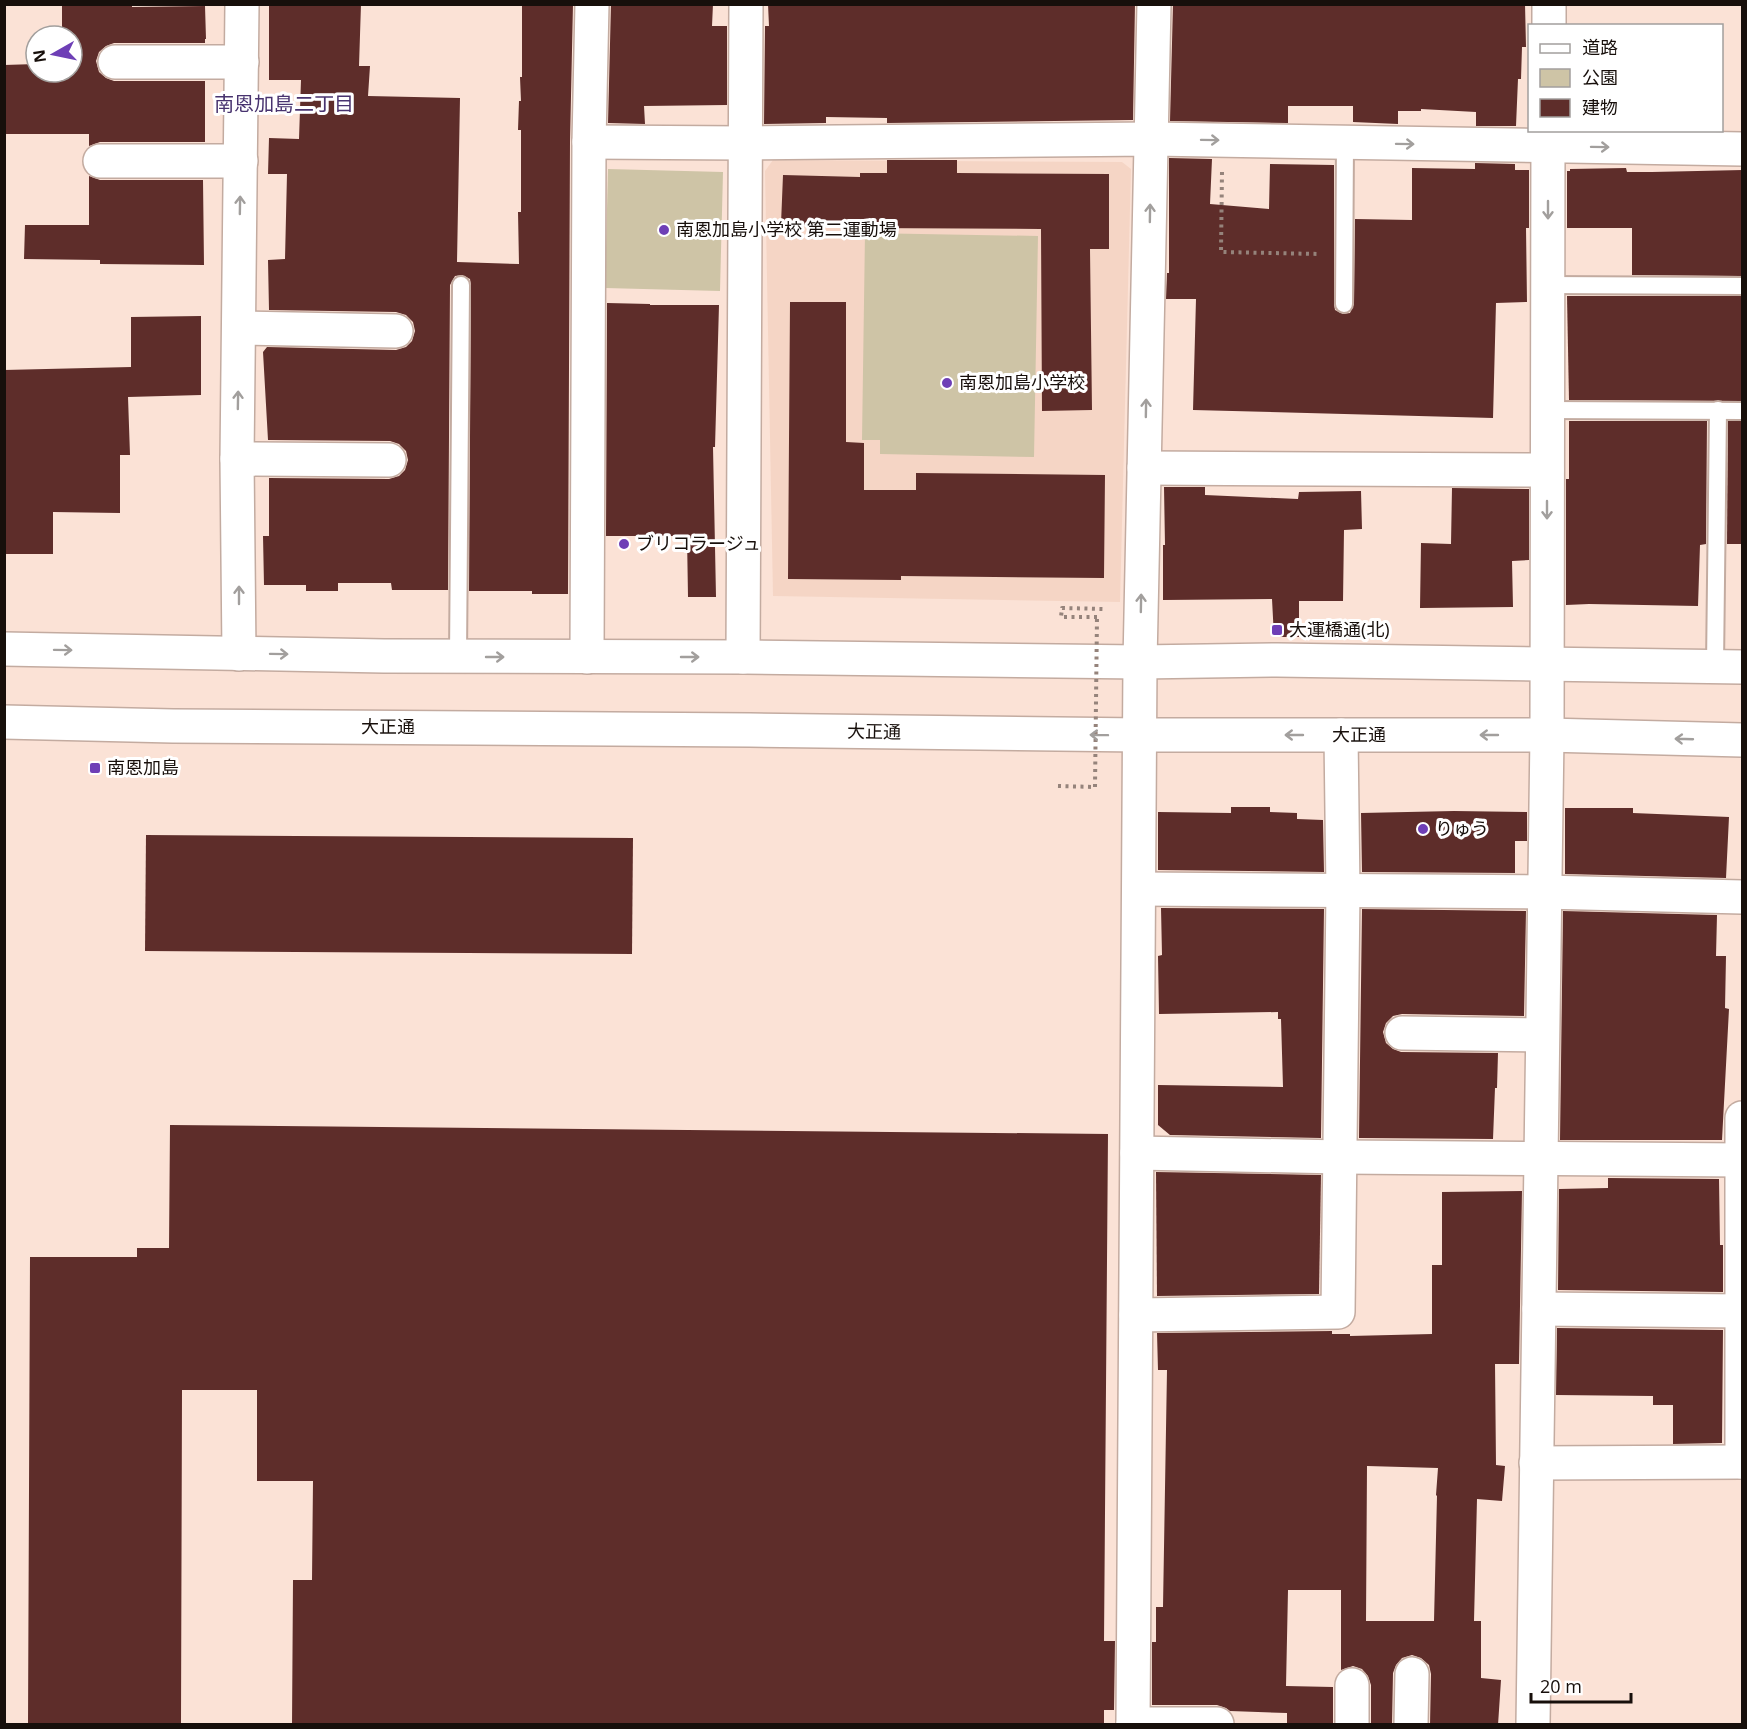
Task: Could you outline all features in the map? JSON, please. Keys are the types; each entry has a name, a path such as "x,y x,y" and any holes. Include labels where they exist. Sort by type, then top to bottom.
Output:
{"street":[{"path":"239,654 237,459 242,4"},
{"path":"586,657 592,4"},
{"path":"743,657 746,4"},
{"path":"1154,4 1140,662 1132,1724 1217,1725"},
{"path":"1549,4 1549,24"},
{"path":"115,62 242,62"},
{"path":"589,142 744,143 1152,139 1345,143 1548,138 1743,149"},
{"path":"1533,1725 1547,735 1548,138"},
{"path":"99,161 241,160"},
{"path":"239,328 396,331"},
{"path":"237,459 389,460"},
{"path":"1144,468 1547,470"},
{"path":"4,649 458,657 743,657 1140,662 1277,660 1729,667"},
{"name":"大正通","path":"4,722 185,726 1140,735 1547,735 1743,740"},
{"path":"1136,1315 1338,1312 1343,891 1341,735"},
{"path":"1140,890 1544,892 1743,897"},
{"path":"1402,1033 1542,1035"},
{"path":"1536,1463 1742,1462 1743,1118"},
{"path":"1137,1153 1742,1160"},
{"path":"1539,1309 1742,1311"},
{"path":"1411,1725 1412,1674"},
{"path":"1352,1685 1352,1725"}],"lane":[{"path":"1344,304 1345,143"},
{"path":"458,657 461,285"},
{"path":"1548,285 1743,286"},
{"path":"1548,410 1743,411"},
{"path":"1718,410 1729,667"}],"path":[{"path":"1223,141 1221,252 1344,255"},
{"path":"1058,786 1095,787 1097,617 1061,617 1062,608 1103,609"}],"shaded area":[{"name":"南恩加島小学校","path":"773,160 1122,162 1131,169 1120,602 773,596 765,171"}],"green space":[{"name":"南恩加島小学校 第二運動場","path":"608,169 723,172 720,291 605,288"},
{"path":"865,233 1038,236 1034,457 880,454 880,440 862,440"}],"building":[{"path":"62,4 132,4 132,7 205,6 205,43 114,43 99,52 96,61 99,72 114,81 205,81 205,142 100,142 89,146 89,134 4,134 4,65 24,64 24,84 84,84 84,24 62,24"},
{"path":"269,4 361,4 359,66 370,66 368,96 460,98 457,262 519,264 521,130 518,130 519,101 521,101 520,77 522,77 522,4 573,4 570,142 568,594 532,594 532,591 469,591 471,285 470,279 462,275 455,276 450,285 448,590 392,590 391,583 338,583 338,591 306,591 306,585 264,585 263,536 269,536 269,478 389,479 399,476 405,470 408,460 406,451 399,444 390,441 268,440 263,352 267,347 396,350 406,347 412,341 415,331 413,322 406,315 396,312 269,310 268,260 285,259 287,174 268,174 269,138 299,139 301,80 269,80"},
{"path":"611,4 713,4 712,26 727,26 727,105 644,106 645,124 608,123"},
{"path":"768,4 1135,4 1133,120 887,123 887,118 826,117 826,123 764,124 765,26 769,26"},
{"path":"1173,4 1525,4 1526,47 1522,47 1516,126 1476,126 1476,112 1421,109 1421,111 1398,111 1398,124 1353,122 1353,106 1288,106 1288,123 1170,121"},
{"path":"1169,158 1212,159 1210,204 1269,209 1270,164 1334,165 1334,304 1335,310 1343,314 1350,313 1354,304 1355,219 1412,220 1412,168 1475,169 1475,163 1515,164 1515,170 1529,170 1529,228 1526,228 1527,302 1496,303 1493,418 1193,410 1196,299 1166,299 1167,273 1169,273"},
{"path":"887,160 957,160 957,173 1109,174 1109,249 1090,249 1092,410 1042,411 1041,229 860,228 781,224 783,175 860,177 860,173 887,173"},
{"path":"1626,168 1627,172 1743,170 1743,276 1632,275 1632,228 1567,228 1567,171 1570,169"},
{"path":"89,176 100,180 203,180 204,265 100,264 100,260 24,259 25,225 89,225"},
{"path":"1567,296 1743,296 1743,401 1569,400"},
{"path":"790,302 846,302 846,442 864,443 864,490 916,490 916,473 1105,475 1104,578 901,576 901,580 788,579"},
{"path":"607,303 719,305 715,447 713,447 716,597 688,597 687,536 606,536"},
{"path":"201,316 201,395 128,397 130,455 120,455 120,513 53,512 53,554 4,554 4,370 131,367 131,317"},
{"path":"1569,421 1707,421 1706,544 1700,545 1698,606 1566,605 1566,479 1569,479"},
{"path":"1728,421 1743,421 1743,544 1727,544"},
{"path":"1164,487 1205,487 1205,495 1298,499 1299,492 1361,491 1362,529 1344,530 1343,601 1299,601 1299,637 1274,637 1272,599 1163,600"},
{"path":"1452,488 1529,489 1529,560 1512,561 1513,607 1420,608 1421,543 1451,544"},
{"path":"1231,807 1270,807 1270,812 1297,813 1297,819 1323,820 1324,872 1158,870 1158,812 1231,813"},
{"path":"1565,808 1633,808 1633,813 1729,817 1726,878 1565,874"},
{"path":"1527,812 1527,841 1515,841 1515,873 1362,872 1361,813"},
{"path":"146,835 633,838 632,954 145,951"},
{"path":"1161,908 1324,909 1321,1138 1170,1135 1158,1125 1158,1085 1283,1087 1281,1019 1278,1019 1278,1012 1159,1014 1158,956 1162,955"},
{"path":"1362,909 1526,911 1524,1016 1402,1014 1393,1016 1386,1023 1383,1032 1386,1043 1401,1052 1498,1053 1493,1139 1359,1138"},
{"path":"1563,911 1717,915 1716,956 1726,956 1725,1008 1729,1009 1722,1140 1560,1140"},
{"path":"170,1125 1108,1134 1104,1641 1115,1641 1114,1710 1104,1710 1104,1725 292,1725 293,1580 312,1580 313,1481 257,1481 257,1390 182,1390 181,1725 28,1725 30,1257 137,1257 137,1248 169,1248"},
{"path":"1156,1172 1321,1175 1319,1294 1157,1296"},
{"path":"1608,1178 1719,1179 1723,1292 1558,1290 1559,1189 1608,1188"},
{"path":"1522,1191 1519,1364 1495,1364 1496,1465 1505,1466 1502,1501 1477,1499 1474,1621 1481,1621 1481,1678 1501,1680 1498,1725 1430,1725 1431,1674 1429,1665 1421,1658 1412,1655 1402,1658 1393,1673 1392,1725 1371,1725 1371,1685 1368,1676 1362,1669 1353,1666 1341,1670 1341,1590 1288,1590 1286,1686 1333,1687 1333,1725 1287,1725 1287,1713 1230,1711 1217,1705 1152,1705 1152,1642 1156,1642 1156,1607 1163,1607 1167,1370 1158,1370 1157,1333 1332,1331 1332,1334 1350,1334 1350,1336 1432,1334 1432,1265 1442,1265 1442,1192","holes":["1367,1466 1438,1468 1434,1621 1366,1621"]},
{"path":"1557,1328 1723,1330 1722,1443 1673,1444 1673,1405 1653,1405 1653,1396 1556,1395"}],"place":[{"name":"南恩加島小学校 第二運動場","path":"664,230"},
{"name":"南恩加島小学校","path":"947,383"},
{"name":"ブリコラージュ","path":"624,544"},
{"name":"大運橋通(北)","path":"1277,630"},
{"name":"南恩加島","path":"95,768"},
{"name":"りゅう","path":"1423,829"}],"district":[{"name":"南恩加島二丁目","path":"284,104"}]}
